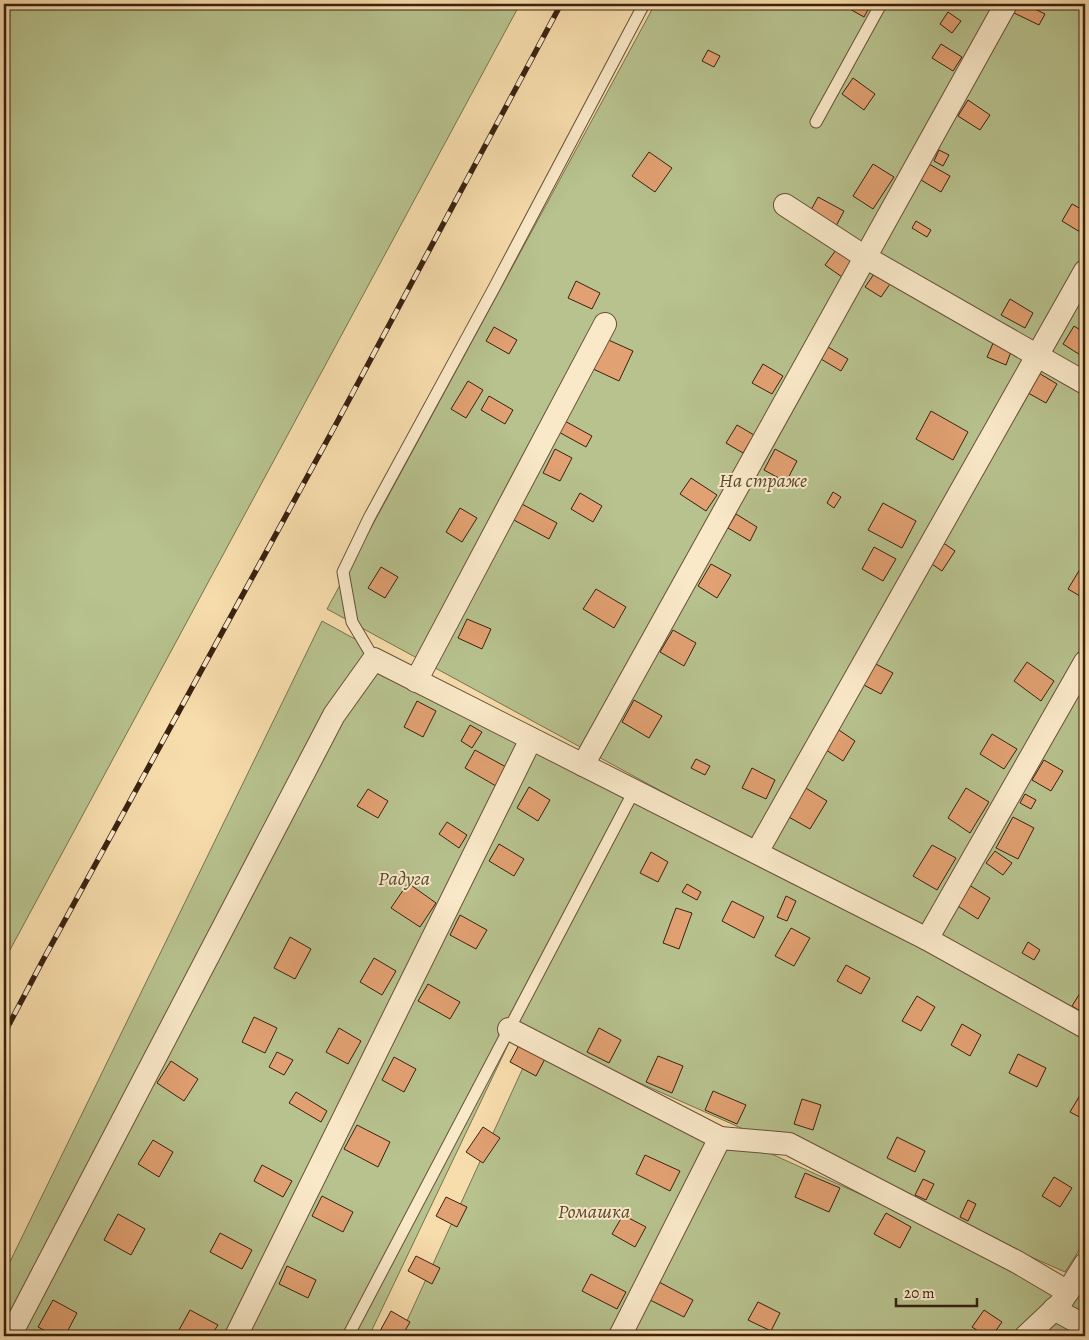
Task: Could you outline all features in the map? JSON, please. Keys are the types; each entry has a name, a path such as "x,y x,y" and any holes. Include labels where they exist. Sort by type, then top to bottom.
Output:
{"street":[{"path":"583,765 1006,4"},
{"path":"785,205 866,257 1085,383"},
{"path":"757,852 1085,270"},
{"path":"416,681 605,324"},
{"path":"10,1336 334,715 374,659 927,939 1085,1027"},
{"path":"927,939 1085,662"},
{"path":"236,1336 531,739"},
{"path":"509,1029 720,1138 789,1144 1017,1262 1061,1301 1085,1326"},
{"path":"620,1336 720,1138"},
{"path":"1026,1336 1061,1301 1085,1264"}],"lane":[{"path":"374,659 352,622 343,572 369,518 644,4"},
{"path":"816,122 881,4"},
{"path":"348,1336 634,791"}],"green space":[{"path":"4,4 520,4 4,961"},
{"name":"На страже","path":"655,4 1085,4 1085,1022 327,609"},
{"name":"Радуга","path":"322,621 1085,1037 1085,1241 1065,1272 516,1028 369,1336 4,1336 4,1274"},
{"name":"Ромашка","path":"533,1046 1074,1291 1085,1270 1085,1336 400,1336"}],"building":[{"path":"841,4 871,4 864,17"},
{"path":"1016,4 1025,4 1045,14 1039,25 1012,12"},
{"path":"948,12 961,21 952,33 940,24"},
{"path":"941,44 962,57 953,71 932,58"},
{"path":"708,50 720,56 714,67 702,61"},
{"path":"853,78 875,94 864,110 842,94"},
{"path":"968,100 990,115 980,130 958,116"},
{"path":"939,150 949,155 943,166 934,161"},
{"path":"649,152 672,168 655,192 632,176"},
{"path":"873,164 894,177 873,209 853,196"},
{"path":"929,164 950,176 941,192 921,180"},
{"path":"818,197 844,211 836,226 810,212"},
{"path":"1072,204 1085,211 1085,235 1062,221"},
{"path":"916,221 931,230 927,237 912,228"},
{"path":"836,250 853,261 842,277 825,265"},
{"path":"874,274 890,284 881,297 865,287"},
{"path":"576,281 600,293 592,309 568,298"},
{"path":"1010,299 1033,313 1025,328 1001,315"},
{"path":"1074,326 1085,333 1085,358 1063,344"},
{"path":"494,327 517,340 509,354 486,341"},
{"path":"604,338 633,351 619,381 591,368"},
{"path":"994,341 1012,349 1006,365 987,357"},
{"path":"828,347 848,359 841,371 821,359"},
{"path":"763,364 783,376 772,394 752,383"},
{"path":"1032,369 1057,384 1046,403 1021,389"},
{"path":"468,381 483,390 466,418 451,409"},
{"path":"489,396 513,410 505,424 481,410"},
{"path":"931,411 968,432 953,460 916,439"},
{"path":"563,420 592,436 586,447 557,431"},
{"path":"737,425 754,435 743,453 726,443"},
{"path":"555,449 572,458 560,481 543,473"},
{"path":"775,449 797,461 786,482 764,470"},
{"path":"691,478 717,495 706,511 680,494"},
{"path":"833,492 841,497 834,508 827,503"},
{"path":"580,493 602,506 593,522 571,509"},
{"path":"520,503 557,523 549,539 512,519"},
{"path":"883,503 916,521 902,548 868,530"},
{"path":"460,508 477,518 462,542 446,532"},
{"path":"736,514 757,527 750,541 728,528"},
{"path":"939,540 955,551 942,571 926,560"},
{"path":"874,547 896,559 883,581 862,569"},
{"path":"711,564 731,575 717,598 698,586"},
{"path":"381,567 398,577 385,598 368,588"},
{"path":"1080,569 1085,572 1085,599 1068,589"},
{"path":"596,589 626,607 614,628 583,609"},
{"path":"467,619 491,629 482,649 458,638"},
{"path":"673,630 696,643 684,666 660,652"},
{"path":"872,662 893,673 881,694 860,683"},
{"path":"1027,662 1054,681 1041,701 1014,681"},
{"path":"634,700 662,716 649,738 622,722"},
{"path":"417,701 436,711 423,737 404,727"},
{"path":"470,725 482,732 472,748 461,741"},
{"path":"833,726 855,741 843,761 820,746"},
{"path":"992,734 1017,749 1004,769 980,754"},
{"path":"475,750 506,767 496,786 465,768"},
{"path":"696,759 710,766 705,775 691,768"},
{"path":"1044,760 1063,771 1051,791 1032,780"},
{"path":"752,768 775,780 766,799 742,788"},
{"path":"529,787 550,800 538,821 517,808"},
{"path":"804,787 827,801 810,829 787,816"},
{"path":"966,788 989,802 970,833 948,818"},
{"path":"368,789 388,801 378,818 357,806"},
{"path":"1025,794 1036,800 1031,809 1020,803"},
{"path":"1013,817 1034,828 1018,859 996,848"},
{"path":"447,822 467,835 459,848 439,834"},
{"path":"499,844 524,859 514,876 489,861"},
{"path":"932,845 956,858 937,890 913,876"},
{"path":"995,851 1012,863 1003,875 986,863"},
{"path":"651,852 668,862 658,882 640,873"},
{"path":"408,883 436,903 420,927 391,908"},
{"path":"687,884 701,892 697,900 682,892"},
{"path":"969,885 990,898 978,919 956,905"},
{"path":"786,896 796,901 787,921 777,917"},
{"path":"732,901 764,917 754,938 722,921"},
{"path":"676,908 692,913 679,949 663,943"},
{"path":"460,915 487,930 476,949 450,935"},
{"path":"791,928 810,938 794,966 775,956"},
{"path":"290,937 311,949 295,979 274,968"},
{"path":"1028,942 1040,950 1034,960 1022,953"},
{"path":"374,958 396,971 382,995 360,982"},
{"path":"846,965 870,978 861,994 837,981"},
{"path":"428,984 460,1002 450,1019 418,1001"},
{"path":"1080,993 1085,996 1085,1014 1072,1006"},
{"path":"917,996 935,1007 921,1031 902,1021"},
{"path":"254,1017 277,1028 265,1053 242,1042"},
{"path":"962,1024 981,1035 970,1056 951,1045"},
{"path":"339,1028 361,1041 348,1064 326,1052"},
{"path":"599,1028 621,1040 609,1063 587,1052"},
{"path":"519,1045 545,1059 536,1076 510,1062"},
{"path":"277,1052 293,1060 284,1075 269,1067"},
{"path":"1018,1054 1046,1068 1037,1087 1009,1073"},
{"path":"658,1056 683,1066 672,1093 646,1082"},
{"path":"394,1057 416,1069 404,1092 382,1080"},
{"path":"171,1061 198,1079 184,1101 157,1083"},
{"path":"1083,1090 1085,1092 1085,1120 1070,1112"},
{"path":"713,1091 746,1105 737,1124 705,1110"},
{"path":"296,1092 327,1111 321,1122 289,1103"},
{"path":"802,1099 821,1105 813,1130 794,1124"},
{"path":"357,1125 390,1142 378,1167 344,1149"},
{"path":"483,1127 500,1138 483,1163 466,1152"},
{"path":"897,1137 925,1151 915,1172 887,1158"},
{"path":"153,1140 173,1152 159,1177 138,1164"},
{"path":"645,1155 680,1171 670,1191 636,1174"},
{"path":"262,1165 292,1181 283,1197 254,1181"},
{"path":"805,1173 840,1188 829,1212 795,1197"},
{"path":"1054,1177 1072,1188 1060,1207 1042,1196"},
{"path":"923,1179 934,1184 926,1200 915,1195"},
{"path":"322,1196 353,1212 343,1232 312,1216"},
{"path":"446,1197 467,1207 457,1227 436,1216"},
{"path":"968,1200 976,1204 968,1221 960,1217"},
{"path":"886,1213 911,1227 900,1248 874,1234"},
{"path":"118,1214 145,1229 131,1255 104,1240"},
{"path":"623,1215 646,1227 635,1247 612,1234"},
{"path":"220,1233 252,1250 242,1269 210,1252"},
{"path":"416,1256 440,1268 432,1284 408,1271"},
{"path":"287,1266 316,1280 308,1298 279,1284"},
{"path":"591,1274 626,1292 617,1309 582,1291"},
{"path":"659,1282 693,1300 684,1317 650,1300"},
{"path":"53,1300 77,1313 65,1336 55,1336 38,1327"},
{"path":"758,1302 780,1313 771,1331 748,1320"},
{"path":"190,1310 218,1325 211,1336 191,1336 179,1330"},
{"path":"984,1310 1002,1322 992,1336 986,1336 972,1327"},
{"path":"391,1311 410,1322 402,1336 389,1336 380,1331"}],"railway":[{"path":"4,1034 335,426 561,4"}]}
